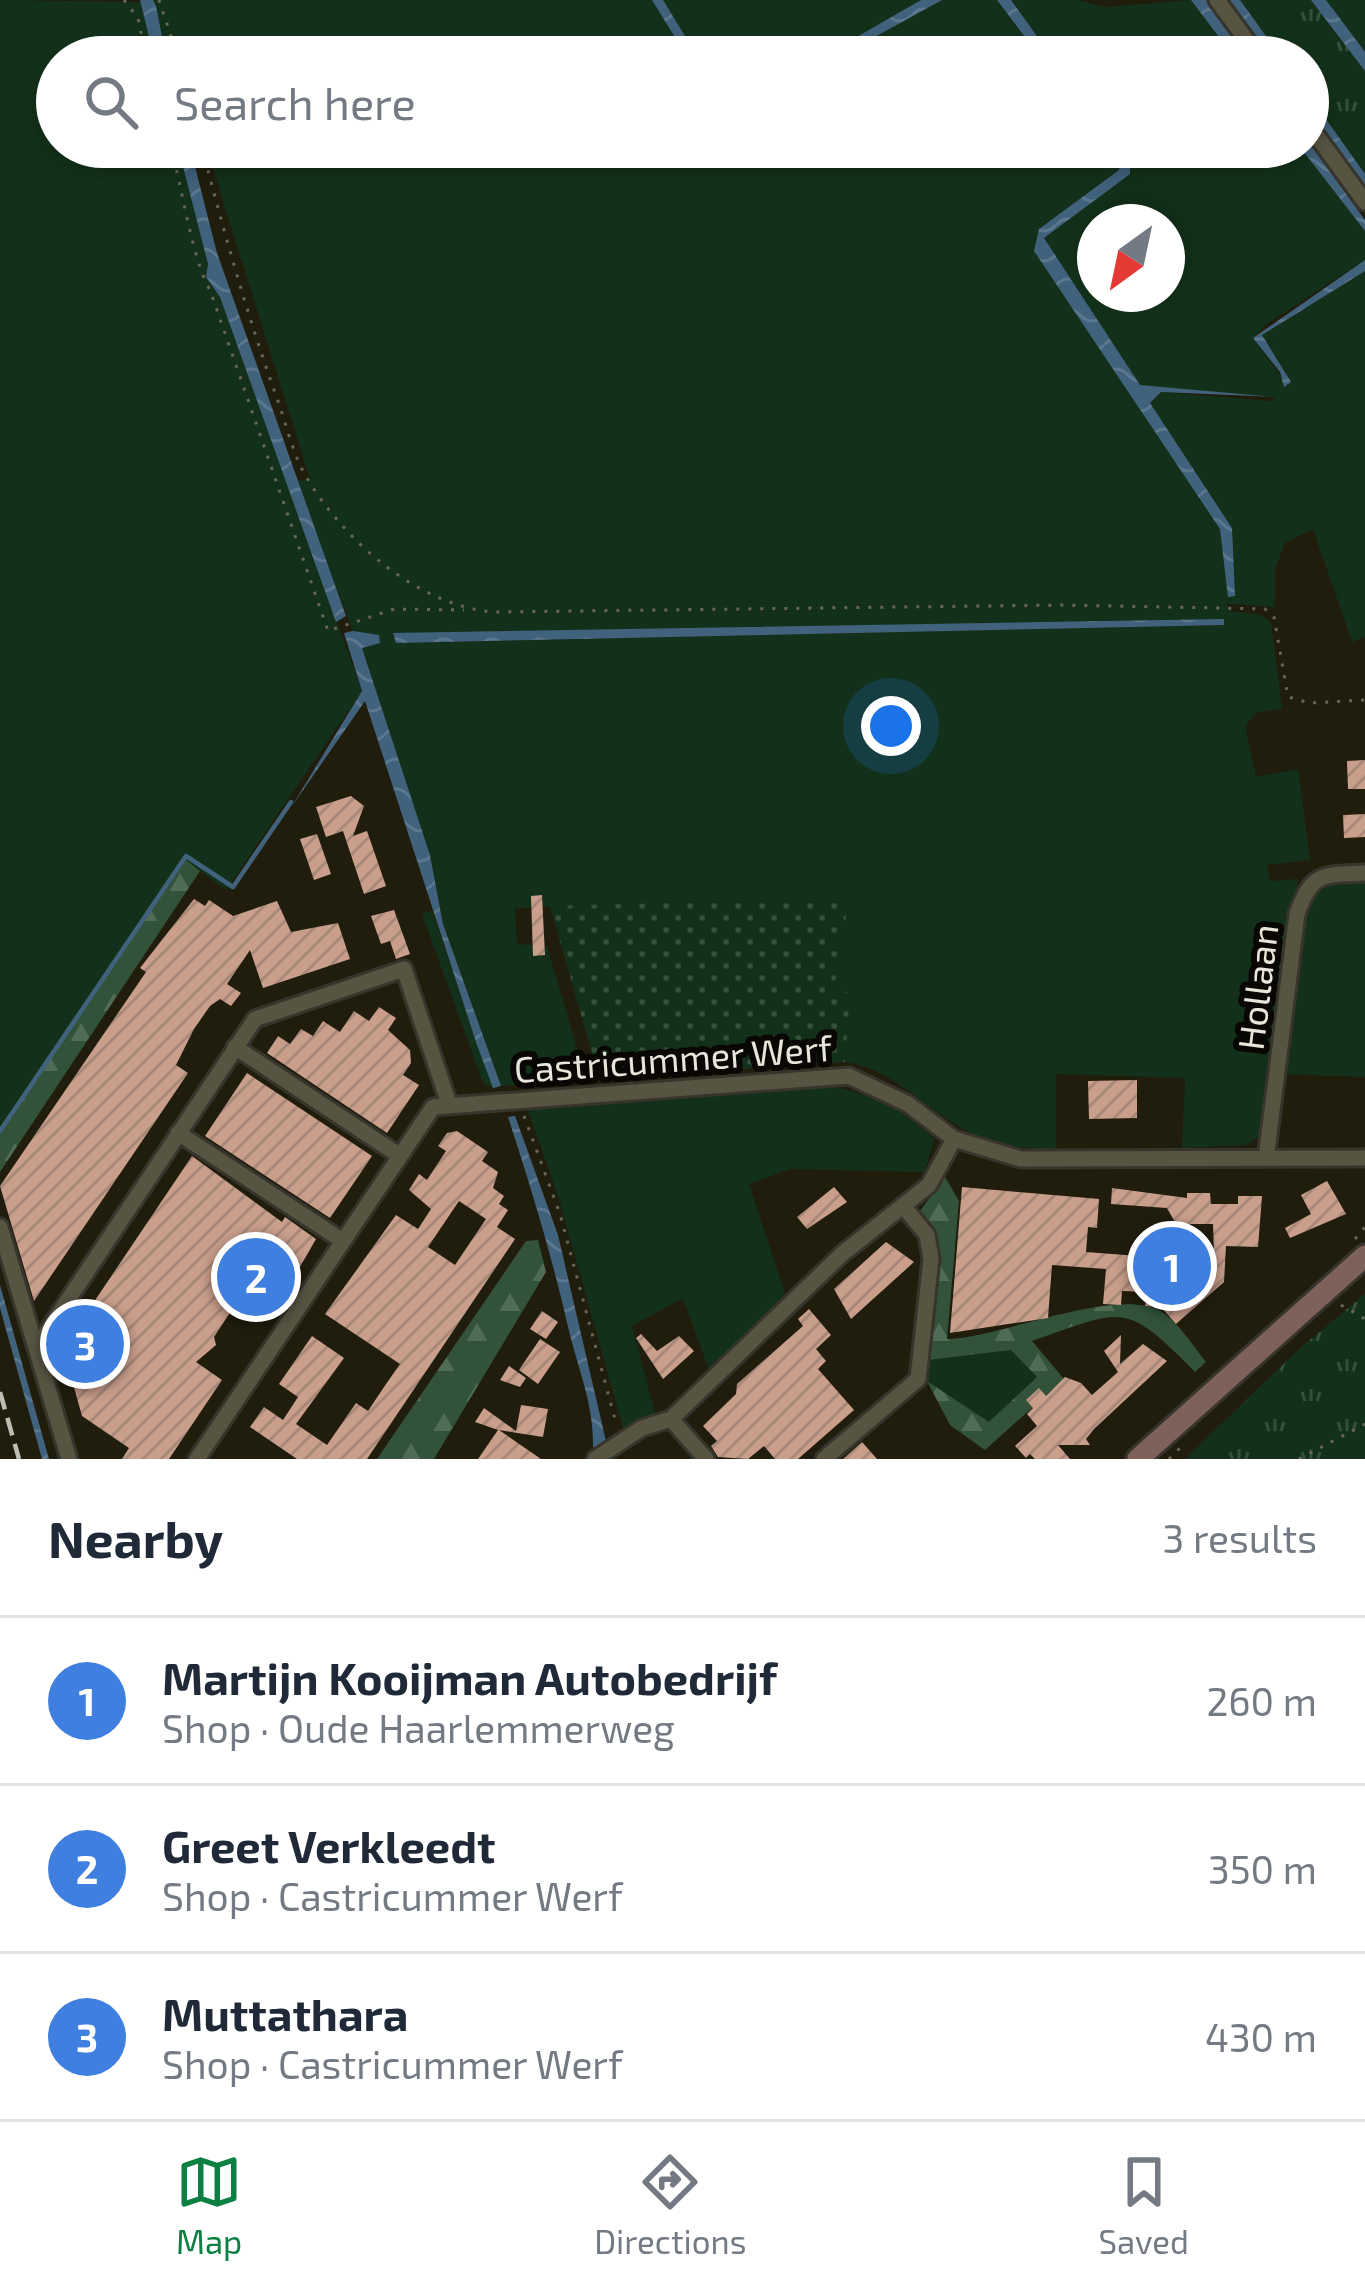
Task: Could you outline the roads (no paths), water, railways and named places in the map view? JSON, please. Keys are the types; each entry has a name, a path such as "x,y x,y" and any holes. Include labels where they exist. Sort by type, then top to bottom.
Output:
{"main road":[{"path":"1138,1459 1365,1256"}],"street":[{"path":"1217,0 1244,36"},
{"path":"1329,153 1365,202"},
{"name":"Hollaan","path":"1266,1158 1297,914 1306,887 1323,875 1365,873"},
{"path":"36,1348 254,1019 404,969 449,1104 434,1107 197,1459"},
{"path":"235,1047 400,1156"},
{"name":"Castricummer Werf","path":"449,1104 849,1076 908,1104 954,1139"},
{"path":"178,1132 343,1241"},
{"path":"596,1459 642,1428 671,1419 842,1254 929,1185 954,1139 1021,1159 1365,1158"},
{"path":"824,1459 917,1379 931,1259 927,1235 904,1208"},
{"path":"0,1227 68,1459"},
{"path":"671,1419 706,1459"}],"water":[{"path":"140,0 153,0 156,6 162,36 149,36"},
{"path":"652,0 663,0 685,36 674,36"},
{"path":"921,0 942,0 877,36 858,36"},
{"path":"997,0 1011,0 1037,36 1024,36"},
{"path":"1191,0 1206,0 1232,36 1218,36"},
{"path":"1230,0 1240,0 1266,36 1255,36"},
{"path":"1311,0 1326,0 1365,52 1365,71"},
{"path":"1329,123 1365,174 1365,186 1329,137"},
{"path":"183,168 195,168 217,253 346,616 336,622 220,297 206,277 208,264"},
{"path":"1120,168 1130,168 1130,174 1090,204 1077,204 1077,213 1044,238 1077,289 1077,312 1092,312 1140,385 1275,397 1161,392 1150,403 1232,528 1235,596 1228,597 1220,529 1034,251 1039,229"},
{"path":"1316,168 1327,168 1365,220 1365,231"},
{"path":"1365,260 1365,271 1262,335 1291,382 1284,387 1280,372 1253,338"},
{"path":"1224,619 1224,625 396,643 393,633"},
{"path":"344,633 379,635 380,643 362,648 430,855 443,924 501,1086 493,1088 477,1045 365,701 292,806 362,691"},
{"path":"515,1116 558,1235 606,1441 593,1448 585,1389 508,1117"},
{"path":"0,1285 49,1459 42,1459 0,1308"}],"waterway":[{"path":"0,1131 186,856 233,887 291,802"}],"railway":[{"path":"0,1392 19,1459"}],"place":[{"name":"Martijn Kooijman Autobedrijf","path":"1172,1266"},
{"name":"Greet Verkleedt","path":"256,1277"},
{"name":"Muttathara","path":"85,1344"}]}
